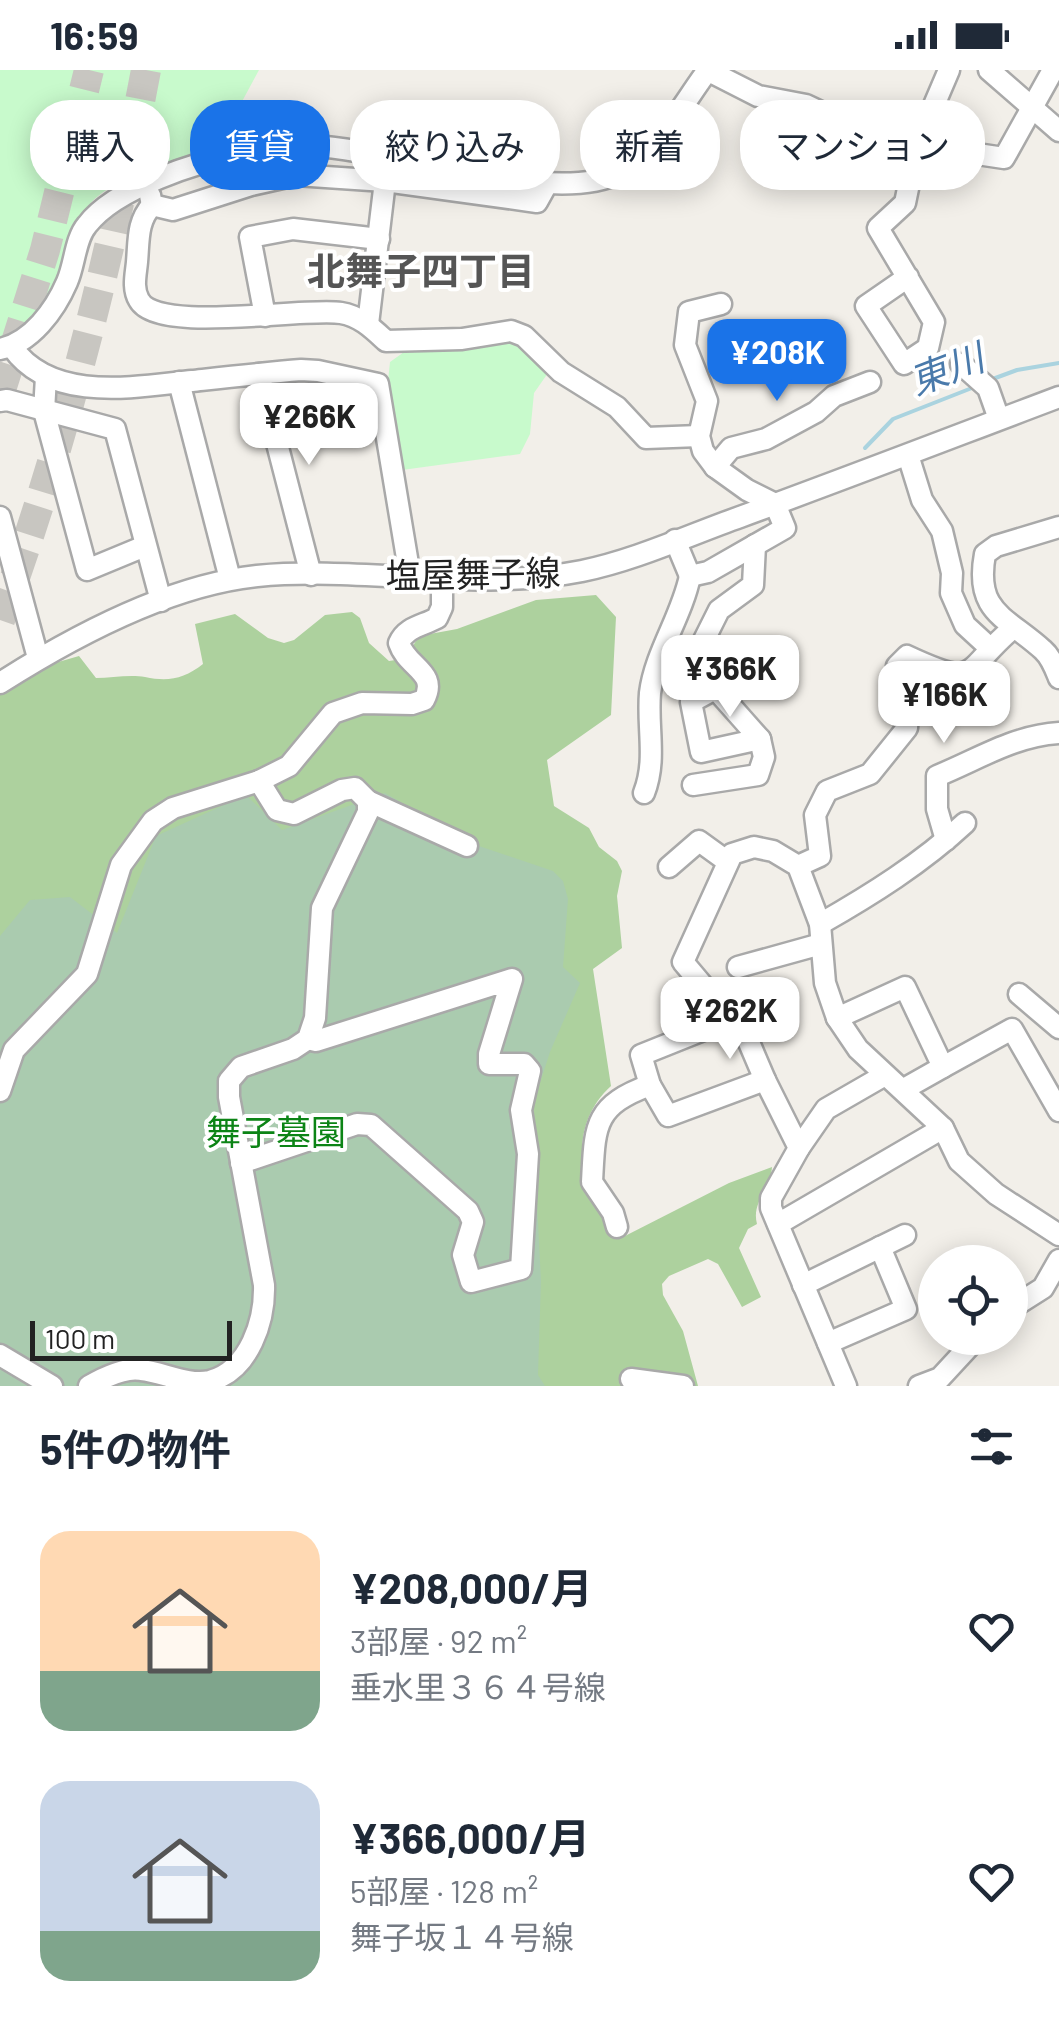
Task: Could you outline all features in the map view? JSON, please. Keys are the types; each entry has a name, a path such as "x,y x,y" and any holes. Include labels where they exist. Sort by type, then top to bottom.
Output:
{"street":[{"path":"560,184 591,183 620,173 648,150 707,70 758,96 779,100"},
{"path":"936,100 948,70"},
{"path":"989,70 1059,130"},
{"path":"985,155 1004,158 1053,70"},
{"path":"170,176 240,153 312,146 350,152"},
{"path":"152,205 173,210 296,174 350,178"},
{"path":"132,190 114,198 85,227 67,284 44,322 6,348 46,376 95,388 128,389 318,371 378,384 410,576"},
{"path":"149,190 152,205"},
{"path":"368,324 385,190"},
{"path":"451,190 537,202 544,190"},
{"path":"908,190 905,204 878,228 908,277"},
{"path":"152,205 140,218 134,288 140,303 155,314 205,318 341,314 368,324 386,341 462,338 511,331 524,336 561,372 618,407 646,438 699,436"},
{"path":"265,316 250,237 294,228 379,239"},
{"path":"690,576 708,572 785,528 775,504 747,490 715,466 703,451 699,436 707,400 685,345 689,312 720,304"},
{"path":"960,364 984,384 1000,420"},
{"path":"258,374 311,575"},
{"path":"46,376 44,410 87,570 146,546"},
{"path":"179,382 230,580"},
{"path":"715,466 731,448 766,439 816,412 834,396 870,382"},
{"name":"塩屋舞子線","path":"0,683 94,628 230,580 311,575 506,578 582,571 908,456 1059,397"},
{"path":"0,401 115,430 161,602"},
{"path":"908,456 922,500 942,531 952,573 951,592 964,625 990,648"},
{"path":"0,517 38,658"},
{"path":"1059,526 996,546 985,554 983,592 995,613 1047,652 1059,678"},
{"path":"644,794 652,759 650,691 668,637 685,602 690,576 675,540"},
{"path":"693,784 758,774 764,757 760,739 715,689 703,669 704,640 720,610 753,585 755,545"},
{"path":"0,1091 14,1050 87,974 122,865 153,821 173,808 259,781 289,766 334,713 362,703 412,704 424,700 430,689 428,677 403,655 399,643 411,628 437,618 442,607 442,577"},
{"path":"798,866 820,856 815,815 827,792 870,774 907,728 908,712 897,666 907,656 958,676 978,666 990,648 1013,628"},
{"path":"715,689 692,702 701,752 760,739"},
{"path":"946,840 936,808 937,776 1008,743 1032,735 1059,733"},
{"path":"259,781 277,810 294,814 342,790 355,788 368,801 467,846"},
{"path":"89,1386 137,1368 180,1380 210,1382 247,1351 265,1308 264,1285 229,1080 240,1067 293,1049 308,1039 315,1018 322,908 368,812 368,801"},
{"path":"738,967 820,934 965,822"},
{"path":"669,867 699,841 728,862"},
{"path":"799,1148 745,1033 682,962 732,854 754,847 774,851 798,866 820,934 825,984 837,1018 858,1049 943,1128 959,1161 996,1194 1059,1236"},
{"path":"241,1163 357,1124 372,1125 468,1211 473,1222 463,1256 471,1282 521,1269 528,1154 521,1110 530,1071 524,1064 489,1064 512,979 316,1041 308,1039"},
{"path":"837,1018 913,984 943,1067"},
{"path":"1019,994 1059,1028"},
{"path":"730,1019 640,1055 650,1085 668,1116 765,1080"},
{"path":"904,1089 1012,1029 1059,1111"},
{"path":"846,1386 770,1198 826,1109 885,1075"},
{"path":"617,1228 613,1213 592,1182 597,1127 620,1096 650,1085"},
{"path":"778,1224 943,1128"},
{"path":"803,1285 905,1235"},
{"path":"828,1343 906,1309 880,1247"},
{"path":"1028,1297 1043,1288 1059,1260"},
{"path":"918,1386 940,1382 963,1355"},
{"path":"0,1356 52,1386"},
{"path":"630,1379 682,1386"}],"green space":[{"path":"0,70 259,70 243,100 190,100 190,159 170,164 170,100 30,100 30,190 107,190 79,219 43,305 30,320 0,337"},
{"path":"509,339 548,373 534,393 530,434 520,454 402,470 388,381 390,362 404,352 460,350"},
{"name":"舞子墓園","path":"596,595 616,617 611,715 547,760 554,806 589,828 599,847 617,861 622,871 617,896 622,948 593,969 611,1086 596,1103 587,1122 583,1163 587,1183 608,1221 623,1237 729,1183 772,1167 757,1209 757,1224 748,1229 739,1248 761,1297 742,1307 718,1264 708,1259 669,1276 662,1284 663,1295 683,1331 698,1386 0,1386 0,688 34,669 79,656 96,678 182,676 203,664 195,624 235,614 268,638 284,643 294,640 325,615 352,612 360,618 369,643 389,661 415,657 411,649 419,636 457,629 536,600"},
{"name":"舞子墓園","path":"385,793 473,844 553,871 563,881 568,899 563,967 580,983 550,1052 532,1107 541,1281 538,1375 545,1386 0,1386 0,936 30,900 70,897 117,933 156,836 246,795 282,830"}],"waterway":[{"name":"東川","path":"990,380 1017,370 1059,363"},
{"name":"東川","path":"865,448 893,419 977,386"}],"tunnel":[{"path":"0,393 45,250 89,70"},
{"path":"0,620 66,416 118,210 146,70"}],"district":[{"name":"北舞子四丁目","path":"421,270"}]}
